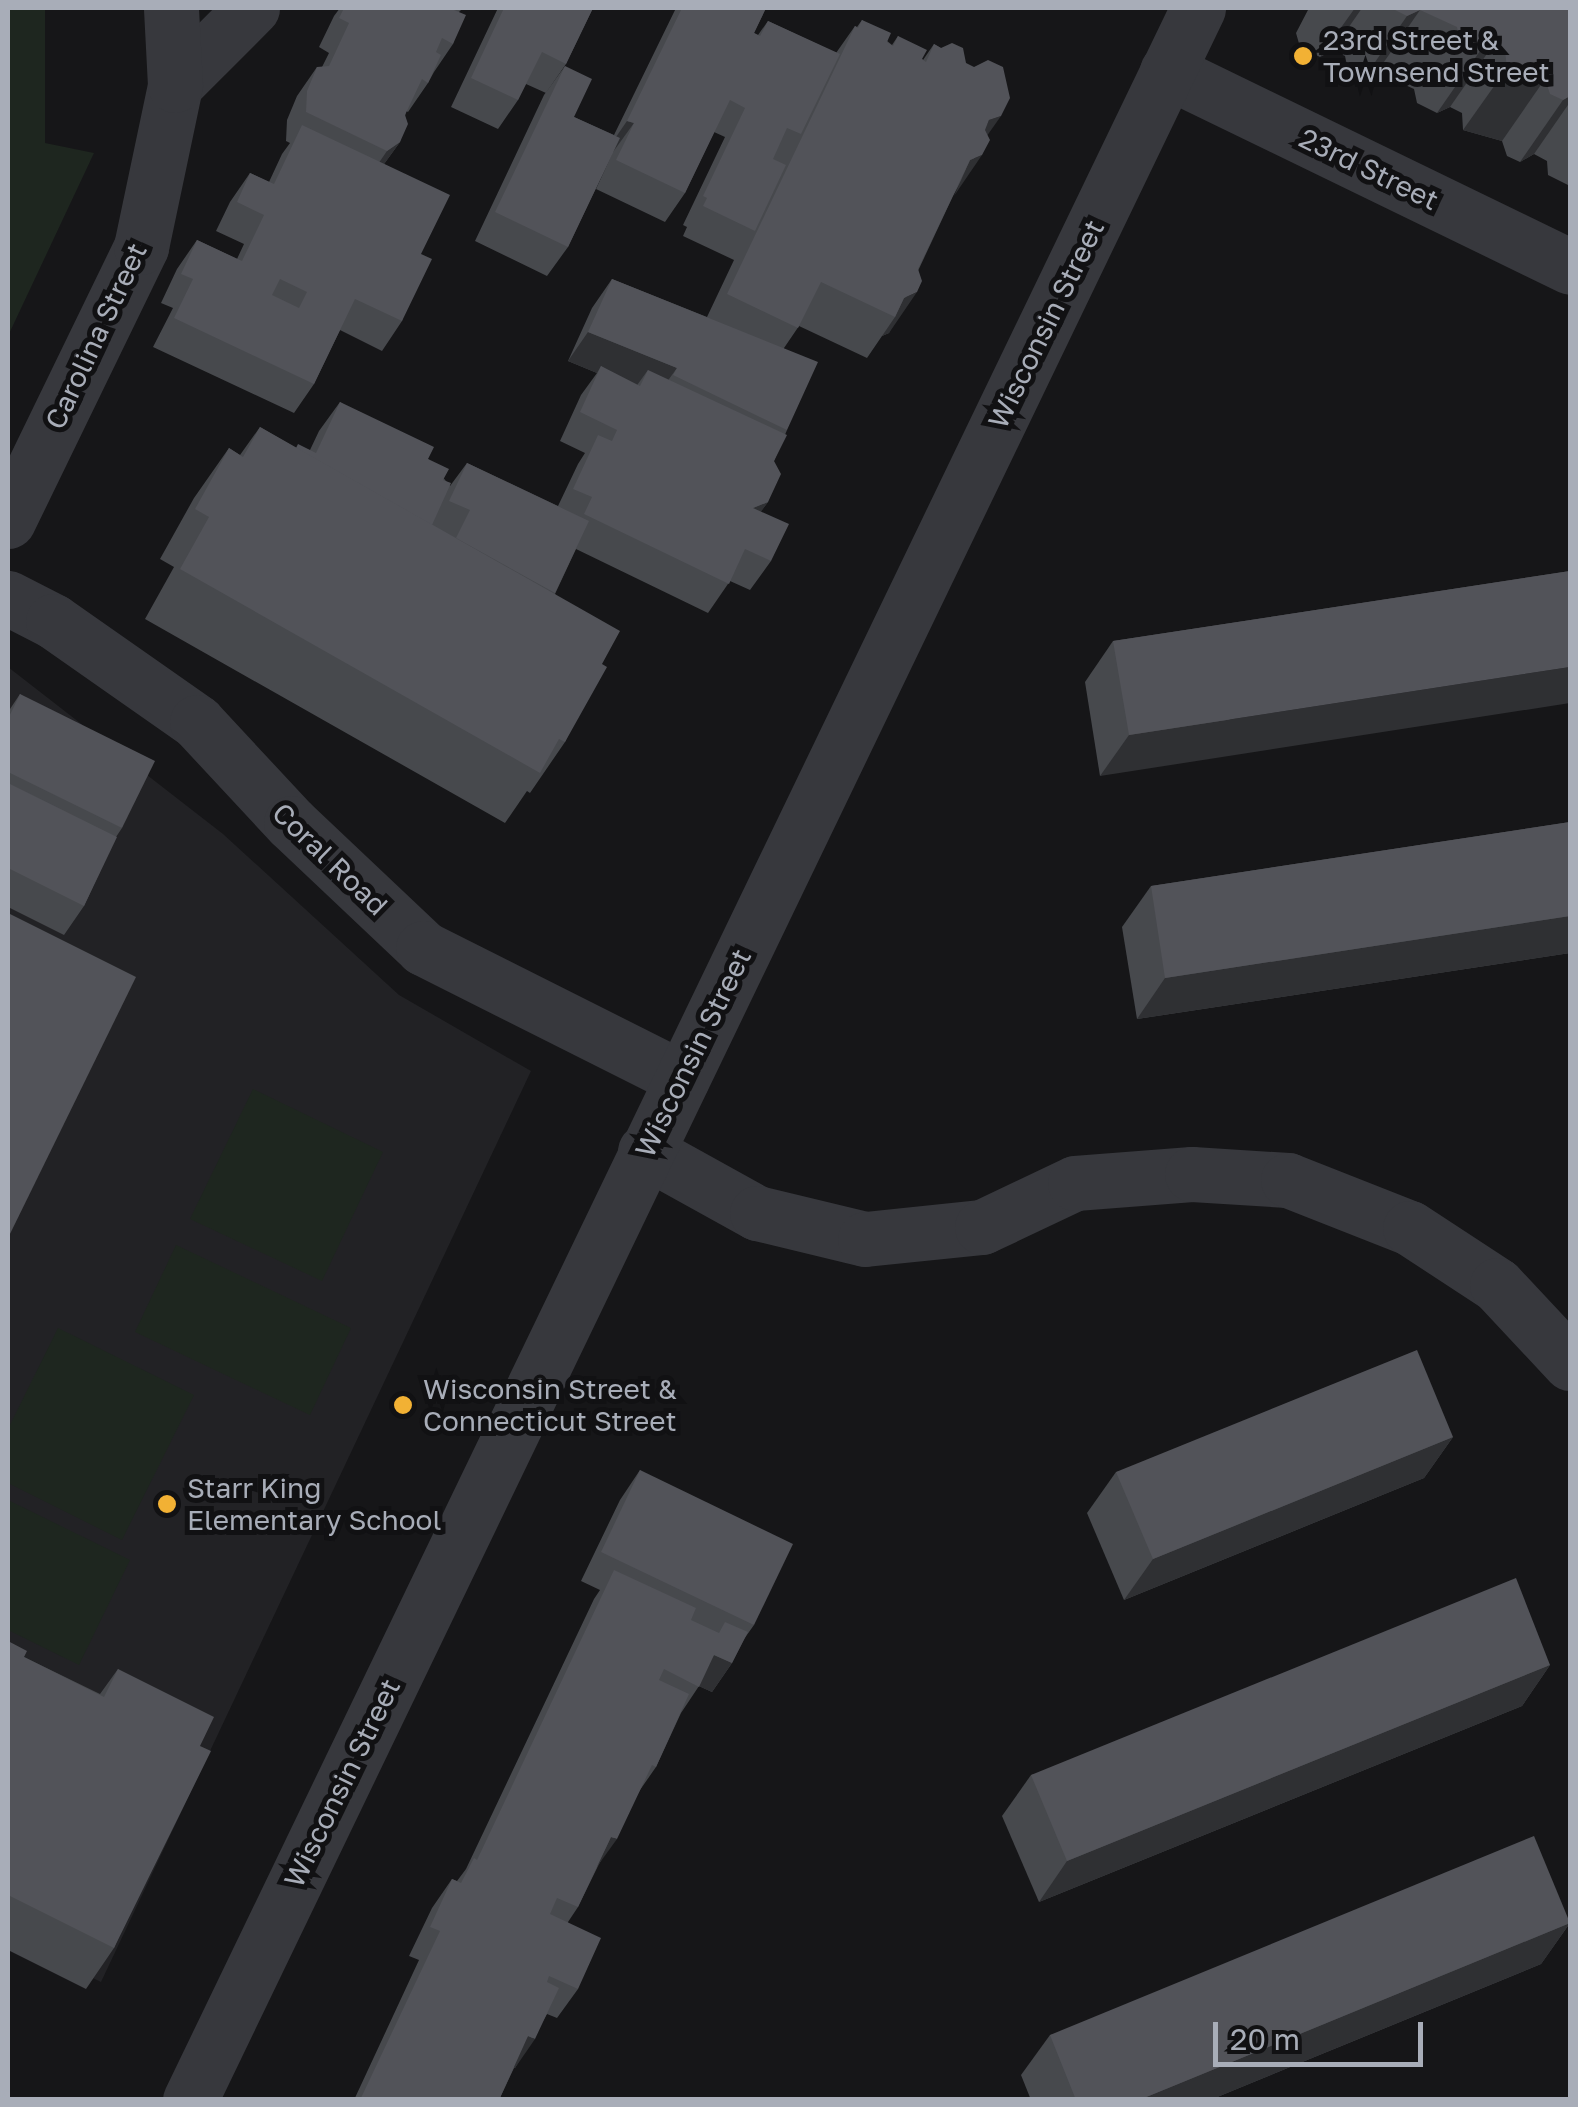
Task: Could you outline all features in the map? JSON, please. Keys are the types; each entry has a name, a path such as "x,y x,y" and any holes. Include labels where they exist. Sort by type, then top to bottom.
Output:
{"street":[{"name":"Carolina Street","path":"8,521 142,247 175,85 172,8"},
{"path":"175,85 252,8"},
{"name":"Wisconsin Street","path":"190,2100 1198,8"},
{"name":"23rd Street","path":"1167,71 1570,266"},
{"name":"Coral Road","path":"8,598 53,621 196,722 291,824 423,948 682,1078"},
{"path":"645,1150 757,1212 865,1239 982,1227 1075,1183 1192,1174 1288,1180 1410,1228 1497,1285 1570,1364"}],"shaded area":[{"path":"8,8 58,8 45,10 45,143 94,153 8,336"},
{"name":"Starr King Elementary School","path":"8,667 223,834 399,995 531,1071 101,1982 8,1937"},
{"path":"253,1089 383,1152 322,1281 190,1219"},
{"path":"176,1245 351,1328 310,1415 135,1332"},
{"path":"58,1328 194,1395 122,1540 8,1483 8,1429"},
{"path":"8,1500 130,1560 79,1665 8,1630"}],"building":[{"path":"344,8 459,8 454,10 466,15 453,44 442,38 436,52 441,55 428,83 422,79 405,115 408,124 400,142 387,151 306,112 307,91 317,67 329,66 349,23 339,18"},
{"path":"504,8 593,8 566,64 542,52 518,100 471,78"},
{"path":"682,8 766,8 754,33 760,36 768,21 840,54 801,134 787,128 773,159 786,165 755,231 703,206 707,198 703,196 745,108 730,100 685,193 616,160 634,123 627,121"},
{"path":"1391,8 1570,8 1570,96 1563,100 1550,94 1545,79 1507,68 1505,51 1493,45 1480,51 1460,41 1457,27 1420,10 1407,16"},
{"path":"862,20 891,33 887,42 893,46 898,36 927,50 922,59 926,62 934,44 941,48 952,43 963,48 966,63 974,67 988,60 1003,67 1010,98 1001,116 989,120 985,130 990,140 982,155 970,160 918,269 922,281 917,292 904,298 895,317 821,282 798,328 727,294 855,26 858,28"},
{"path":"565,66 592,79 574,117 620,138 568,247 495,212"},
{"path":"302,125 450,195 421,254 432,259 402,321 355,299 314,384 174,318 193,279 181,274 197,240 242,261 264,215 237,202 250,173 274,184","holes":["280,279 307,292 299,308 272,295"]},
{"path":"612,279 818,362 787,430 673,375 677,368 588,332"},
{"path":"601,366 640,386 648,370 787,435 774,461 781,474 768,502 753,508 789,524 771,561 745,549 729,584 584,514 592,497 573,489 598,435 612,441 617,430 580,412"},
{"path":"340,402 434,447 428,459 449,469 443,480 451,483 432,525 296,448 298,444 316,453"},
{"path":"260,427 620,631 602,664 607,667 565,742 559,739 540,773 180,569 209,517 195,509 229,448 243,457"},
{"path":"467,463 589,521 555,593 456,538 470,510 449,501"},
{"path":"1570,571 1570,667 1129,735 1113,641"},
{"path":"20,694 155,761 122,828 8,772 8,719"},
{"path":"8,783 117,837 84,906 8,868"},
{"path":"1570,822 1570,916 1165,978 1151,886"},
{"path":"8,913 136,977 8,1238"},
{"path":"1417,1350 1453,1437 1153,1559 1116,1472"},
{"path":"640,1470 793,1544 754,1625 601,1552"},
{"path":"614,1570 696,1608 691,1620 719,1633 725,1622 748,1632 732,1663 714,1655 699,1687 664,1669 659,1680 689,1694 656,1767 652,1765 617,1839 611,1837 578,1907 557,1898 550,1914 601,1938 578,1989 549,1976 547,1982 559,1988 535,2039 528,2036 499,2100 360,2100 440,1931 430,1927 452,1879 461,1883 474,1858 477,1860"},
{"path":"1516,1578 1550,1665 1067,1861 1031,1775"},
{"path":"8,1641 27,1651 24,1657 104,1697 118,1669 214,1717 200,1746 211,1751 114,1948 8,1895"},
{"path":"1534,1836 1570,1923 1139,2100 1076,2100 1050,2035"}],"place":[{"name":"23rd Street & Townsend Street","path":"1303,56"},
{"name":"Wisconsin Street & Connecticut Street","path":"403,1405"},
{"name":"Starr King Elementary School","path":"167,1504"}]}
